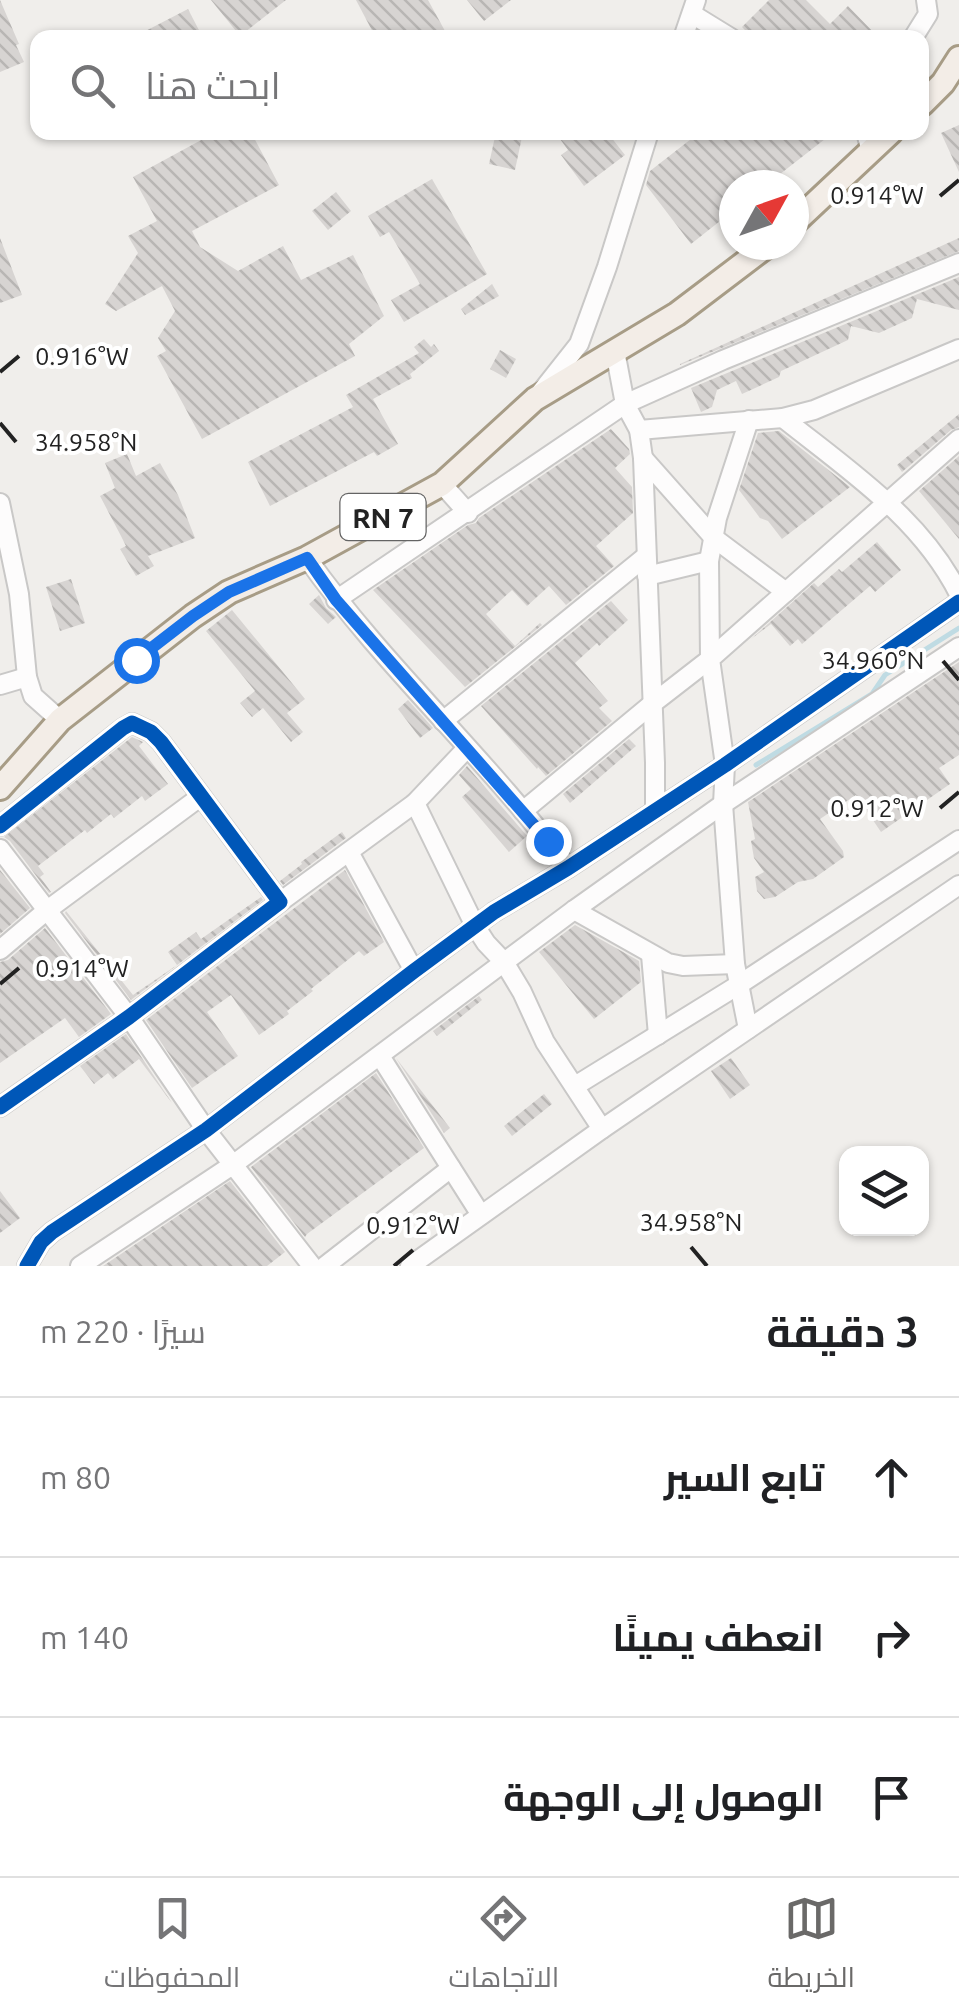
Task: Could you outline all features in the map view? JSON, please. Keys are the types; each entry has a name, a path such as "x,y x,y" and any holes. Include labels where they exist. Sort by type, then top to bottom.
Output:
{"main road":[{"path":"929,97 959,58"},
{"path":"809,207 869,142"},
{"name":"RN 7","path":"0,788 60,720 193,616 229,592 307,558 442,484 535,399 677,314 748,260"}],"street":[{"path":"918,30 928,14 926,0"},
{"path":"694,7 721,30"},
{"path":"535,399 579,344 647,140"},
{"path":"336,600 626,404 959,263"},
{"path":"639,430 783,418 814,410 959,350"},
{"path":"615,351 626,404 639,430 642,458 655,811"},
{"path":"27,1266 52,1232 206,1130 494,912 725,765 959,598 938,559 888,502 783,418"},
{"path":"748,1030 735,964 723,804 725,765 710,659 709,561 717,518 749,420"},
{"path":"524,811 710,659 959,439"},
{"path":"642,458 714,538 786,592"},
{"path":"442,484 468,512"},
{"path":"0,503 19,594 27,677 34,696 60,720"},
{"path":"443,721 645,557"},
{"path":"307,558 336,600 524,811 568,868"},
{"path":"647,576 709,561"},
{"path":"80,1266 234,1164 723,804 959,648"},
{"path":"0,685 27,677"},
{"path":"0,826 132,723 161,742 280,902"},
{"path":"0,1107 128,1017 415,802 467,748"},
{"path":"0,950 200,797"},
{"path":"415,802 475,926 504,962 545,1042 602,1130"},
{"path":"575,1086 740,984 959,840"},
{"path":"0,849 128,1017 206,1130 312,1266"},
{"path":"349,852 414,971"},
{"path":"410,1266 959,885"},
{"path":"574,910 668,963 735,964"},
{"path":"651,955 658,1035"},
{"path":"380,1056 481,1215"},
{"path":"324,1266 451,1168"}],"building":[{"path":"0,0 24,62 0,72"},
{"path":"211,0 286,0 248,30 235,30"},
{"path":"356,0 428,0 444,30 372,30"},
{"path":"467,0 511,0 484,21"},
{"path":"769,0 806,0 830,24 848,6 871,30 745,30 742,27"},
{"path":"188,9 199,30 147,30"},
{"path":"959,125 959,172 941,133"},
{"path":"201,140 255,140 279,185 192,231 200,247 238,271 283,246 301,280 353,255 384,316 349,344 355,356 202,439 157,356 166,351 158,338 175,311 162,286 116,311 105,304 138,253 128,236 157,221 133,177"},
{"path":"494,140 521,140 515,170 489,164"},
{"path":"561,140 613,140 625,155 584,186 561,155 568,150"},
{"path":"690,140 824,140 785,170 719,170 719,222 691,244 646,185 650,171"},
{"path":"432,179 487,274 404,322 391,300 420,284 389,232 380,237 368,216"},
{"path":"336,192 351,211 328,230 312,211"},
{"path":"0,238 22,295 0,303"},
{"path":"959,238 959,251 680,365 680,364"},
{"path":"959,277 959,310 917,299 912,318 879,333 851,326 848,340 781,371 779,377 742,394 736,381 717,390 712,407 701,412 691,388"},
{"path":"492,284 499,296 465,315 461,309"},
{"path":"424,339 439,351 410,374 412,378 373,399 398,444 377,456 374,452 270,506 248,462 353,407 346,395 419,353 414,347"},
{"path":"500,350 516,359 506,378 490,369"},
{"path":"959,414 959,427 902,472 897,465"},
{"path":"611,429 629,449 630,454 615,468 632,487 633,513 596,546 614,566 566,605 549,586 527,606 512,590 486,614 515,646 542,625 465,687 373,590"},
{"path":"779,431 850,487 782,539 739,490 758,433"},
{"path":"127,454 136,476 160,463 195,538 148,556 154,566 136,576 120,549 126,546 100,496 115,488 105,463"},
{"path":"959,456 959,539 919,491"},
{"path":"877,542 901,570 875,592 870,586 802,644 798,639 790,646 771,624 751,639 814,583 818,587 839,569 842,572"},
{"path":"71,579 85,623 60,631 46,587"},
{"path":"319,595 336,617 328,624 309,604"},
{"path":"611,601 628,620 575,663 608,701 599,708 612,721 546,776 481,706"},
{"path":"232,610 305,699 287,713 303,732 291,742 263,708 252,717 240,703 255,691 206,631"},
{"path":"959,662 959,755 939,768 950,784 881,832 856,795 820,819 844,857 813,879 764,899 757,891 755,877 764,872 754,858 751,841 755,839 748,802"},
{"path":"408,700 433,728 420,738 398,709"},
{"path":"132,737 143,742 139,746 168,784 145,801 142,796 114,818 111,814 87,833 85,830 38,866 49,893 4,837"},
{"path":"629,739 636,746 570,803 563,794"},
{"path":"467,766 527,836 509,852 462,797 471,789 459,775"},
{"path":"342,832 346,838 283,885 280,881 301,862"},
{"path":"0,870 30,908 0,934"},
{"path":"345,870 384,942 364,956 359,951 311,989 287,1011 289,1014 259,1035 231,995 207,1012 238,1056 192,1088 146,1020"},
{"path":"261,897 263,900 131,1000 65,913 133,995 177,965 168,952 196,932 201,939"},
{"path":"575,925 639,961 641,982 594,1019 539,952"},
{"path":"45,928 111,1014 79,1037 65,1018 0,1063 0,962 8,960"},
{"path":"479,996 482,1000 437,1036 433,1031"},
{"path":"126,1034 172,1103 139,1059 113,1079 108,1073 94,1084 80,1066"},
{"path":"396,1058 450,1128 444,1133"},
{"path":"731,1058 750,1085 730,1099 711,1071"},
{"path":"376,1073 424,1148 305,1237 251,1167"},
{"path":"544,1094 552,1104 512,1136 504,1126"},
{"path":"230,1181 285,1252 267,1266 103,1266"},
{"path":"0,1191 20,1218 0,1233"}],"waterway":[{"path":"756,765 872,694 885,675 959,628"}],"cycle path":[{"path":"27,1266 52,1232 206,1130 494,912 725,765 959,602"},
{"path":"0,826 132,723 161,742 280,902 129,1017 0,1107"}],"route":[{"path":"136,660 229,592 307,558 336,600 548,841"}]}
